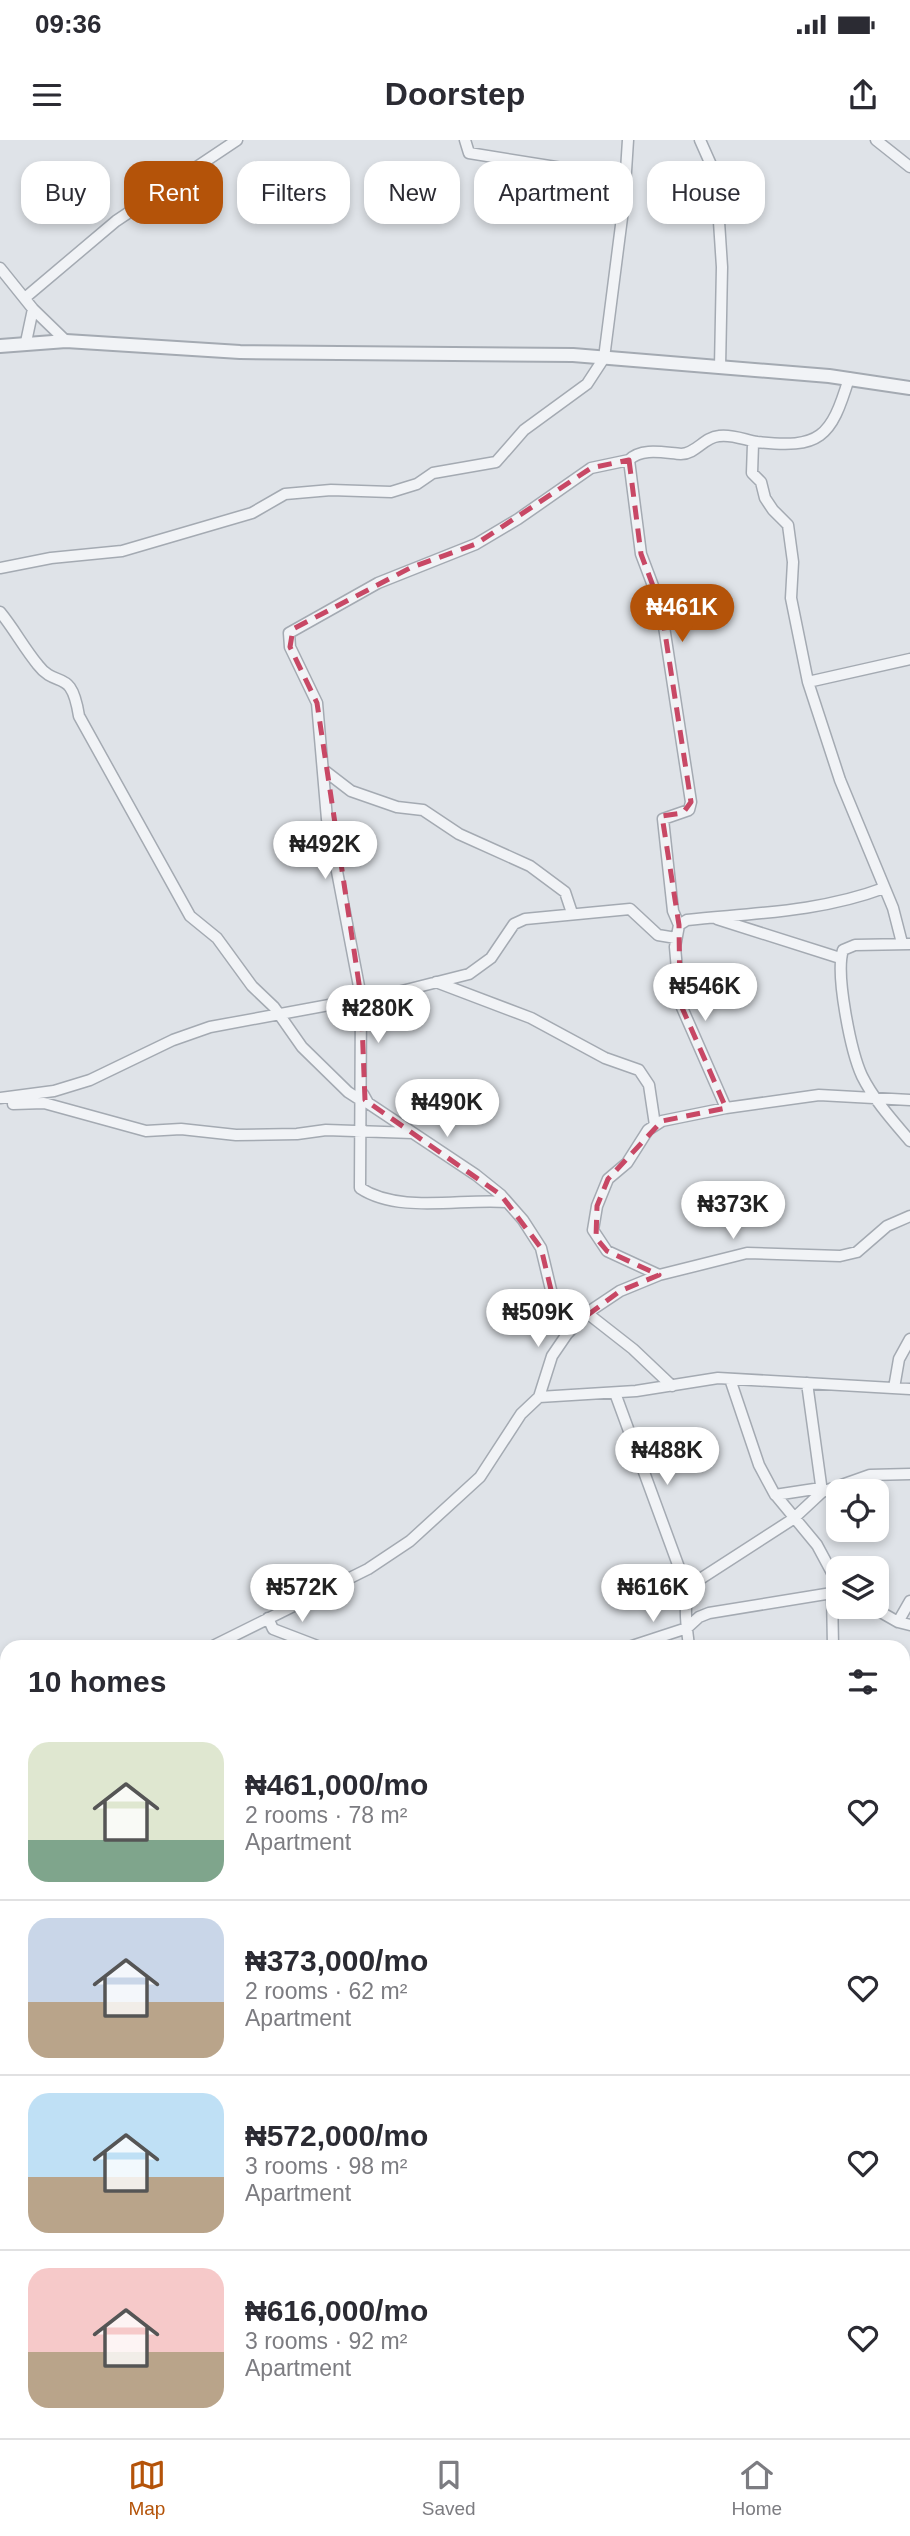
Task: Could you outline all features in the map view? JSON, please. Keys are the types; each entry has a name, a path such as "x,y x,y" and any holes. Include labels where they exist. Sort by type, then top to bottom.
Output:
{"street":[{"path":"26,297 116,221 237,140"},
{"path":"465,140 469,153 519,161"},
{"path":"626,161 628,140"},
{"path":"700,140 716,176 717,187 722,267 720,367"},
{"path":"876,140 910,167"},
{"path":"0,568 51,558 122,551 252,513 285,494 391,492 417,484 433,473 492,464 524,430 580,391 604,358 620,224"},
{"path":"0,268 33,309 65,341"},
{"path":"26,342 33,309"},
{"path":"0,346 65,341 240,352 604,358 849,378 910,388"},
{"path":"507,1202 431,1203 368,1194 360,1188 361,997 327,818 325,771 317,704 290,647 289,633 378,583 476,544 518,519 591,468 652,452 688,453 719,436 758,442 801,444 818,438 835,414 849,378"},
{"path":"758,442 752,444 752,473 761,482 765,498 773,510 788,525 793,562 791,598 808,682 840,780 906,944 855,945 843,950 840,958 843,1001 858,1065 878,1100 910,1141"},
{"path":"629,460 641,554 661,607 691,802 688,810 668,815 663,824 673,911 678,925 676,938 680,1003 726,1108"},
{"path":"0,612 43,671 60,677 72,690 83,724 190,916 217,938 240,972 277,1013 302,1047 348,1092 362,1097 475,1175 507,1202 523,1220 541,1248 552,1294 577,1324"},
{"path":"808,682 910,659"},
{"path":"325,771 351,791 397,807 423,810 459,834 530,866 565,892 572,913"},
{"path":"678,925 687,920 793,911 848,902 884,888"},
{"path":"0,1101 54,1091 90,1080 210,1027 436,982 478,969 514,924 525,919 630,909 658,935 676,938"},
{"path":"713,918 840,958"},
{"path":"436,982 531,1018 605,1058 639,1070 649,1085 655,1125"},
{"path":"659,1275 607,1251 593,1230 597,1206 608,1179 627,1163 637,1144 655,1125 662,1121 726,1108 819,1095 910,1100"},
{"path":"0,1101 44,1103 146,1131 181,1129 236,1135 361,1130 413,1133"},
{"path":"225,1640 368,1569 410,1541 480,1477 521,1415 539,1397 551,1356 587,1313 620,1291 659,1275 747,1253 840,1256 857,1252 887,1226 910,1216"},
{"path":"587,1313 634,1349 672,1386"},
{"path":"894,1388 899,1359 910,1339"},
{"path":"539,1397 615,1393 719,1378 910,1389"},
{"path":"730,1379 759,1465 775,1495 817,1545 826,1566"},
{"path":"807,1383 822,1490"},
{"path":"615,1393 688,1592 688,1640"},
{"path":"775,1495 822,1490 870,1475 910,1474"},
{"path":"688,1592 724,1562 793,1519 822,1490"},
{"path":"652,1640 687,1628 699,1617 709,1614 826,1591"},
{"path":"898,1622 910,1601"},
{"path":"889,1617 910,1625"},
{"path":"268,1618 273,1629 302,1640"},
{"path":"833,1640 834,1619"},
{"path":"672,1640 676,1633"}],"highlighted area":[{"path":"629,460 641,554 661,607 691,802 683,813 662,816 679,925 680,1003 726,1108 662,1121 608,1179 597,1206 596,1238 607,1251 659,1275 620,1291 577,1323 552,1294 541,1248 501,1195 365,1100 361,997 317,703 290,647 293,629 410,568 476,544 591,468"}]}
